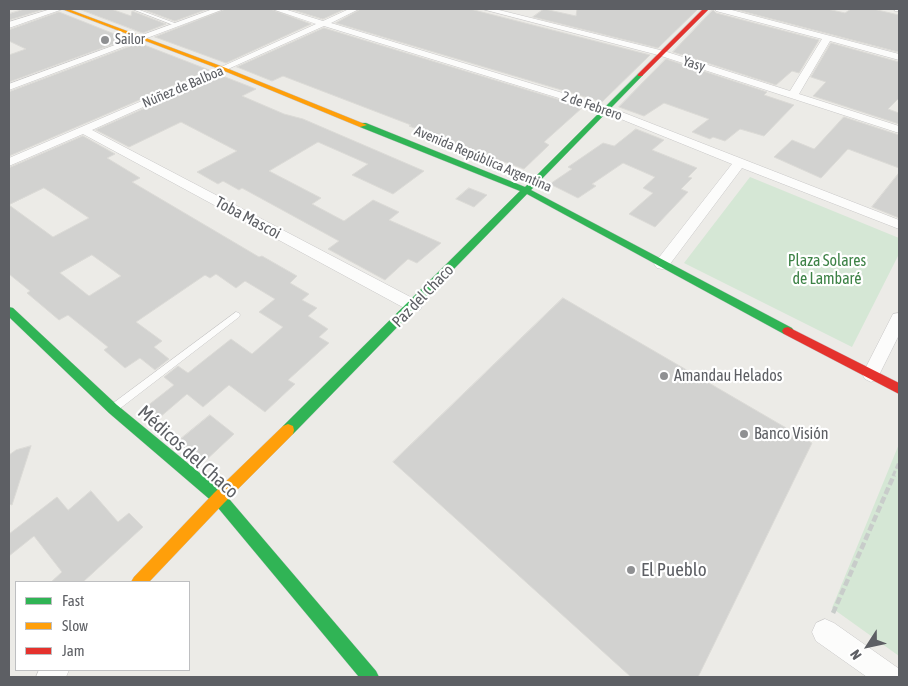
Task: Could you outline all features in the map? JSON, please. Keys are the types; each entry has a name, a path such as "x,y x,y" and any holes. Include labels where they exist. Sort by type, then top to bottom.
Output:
{"main road":[{"name":"Avenida República Argentina","path":"67,9 224,69 525,190 899,389"},
{"name":"Paz del Chaco","path":"140,581 219,498 414,306 525,190 706,9"},
{"name":"Médicos del Chaco","path":"9,311 113,409 219,498 370,677"}],"street":[{"path":"9,24 67,9"},
{"path":"9,87 220,9"},
{"name":"2 de Febrero","path":"276,9 325,22 605,109 899,225"},
{"name":"Núñez de Balboa","path":"9,162 224,69 356,9"},
{"name":"Yasy","path":"486,9 661,53 899,130"},
{"path":"719,9 899,56"},
{"path":"794,95 828,37"},
{"name":"Toba Mascoi","path":"83,130 414,306"},
{"path":"662,264 740,162"},
{"path":"871,374 899,319"},
{"path":"825,632 889,677"}],"lane":[{"path":"134,9 178,25"},
{"path":"113,409 236,314"}],"path":[{"path":"825,632 899,462"}],"green space":[{"name":"Plaza Solares de Lambaré","path":"750,177 899,238 899,254 852,347 684,263"},
{"path":"899,444 899,656 832,608"}],"building":[{"path":"25,9 45,9 9,20 9,14"},
{"path":"79,9 111,9 131,16 132,11 166,24 143,33"},
{"path":"142,9 208,9 175,21"},
{"path":"226,9 270,9 311,24 226,63 155,37"},
{"path":"290,9 345,9 323,19"},
{"path":"361,9 470,9 650,55 602,102 336,23"},
{"path":"544,9 576,16 577,9 698,9 658,48 533,17"},
{"path":"734,9 827,9 845,13 851,9 873,9 899,15 899,52"},
{"path":"713,10 716,13 819,40 799,73 792,71 776,85 673,52"},
{"path":"59,12 127,39 9,82 9,55 26,49 9,41 9,30"},
{"path":"324,28 583,107 544,142 549,145 524,169 426,134 428,133 409,126 411,125 283,76 272,81 237,67"},
{"path":"139,43 209,70 9,156 9,92"},
{"path":"831,43 899,62 899,98 888,109 899,113 899,124 813,96 826,82 811,77"},
{"path":"666,59 767,92 764,95 794,105 764,136 740,129 725,141 713,137 710,139 692,132 709,119 664,103 644,116 619,107"},
{"path":"220,75 256,89 242,96 284,114 303,119 424,171 393,194 352,175 368,164 318,142 269,171 321,198 312,204 344,221 373,200 399,212 389,220 441,243 417,263 408,259 385,280 328,249 339,241 242,188 239,190 223,181 218,184 197,172 237,151 181,122 129,147 96,130"},
{"path":"844,117 899,135 899,168 848,149 821,178 774,157 792,140 814,149"},
{"path":"636,129 664,140 652,150 697,168 688,177 692,178 681,189 688,192 655,227 629,214 653,193 643,188 655,177 623,163 592,184 596,186 578,198 550,184 572,169 568,167 603,143 614,146"},
{"path":"83,136 115,154 107,158 140,178 132,182 259,257 262,256 297,276 290,283 309,294 302,300 317,308 308,316 328,329 319,337 329,343 288,380 295,384 265,412 229,385 203,407 187,394 159,418 146,407 174,385 164,377 178,366 188,373 231,339 252,354 283,327 259,312 275,299 245,281 236,288 216,274 210,278 205,275 136,322 162,341 154,347 169,359 155,370 140,358 125,368 104,350 108,347 68,315 59,320 27,293 30,291 9,274 9,205 9,168","holes":["44,188 58,197 89,218 53,237 9,205","92,255 121,276 89,296 60,273"]},
{"path":"899,173 899,218 872,207"},
{"path":"469,188 487,195 474,207 456,199"},
{"name":"El Pueblo","path":"563,298 812,443 698,677 631,677 393,462"},
{"path":"210,415 234,434 203,463 177,442"},
{"path":"31,446 12,505 9,504 9,455 16,450"},
{"path":"91,491 118,522 129,513 143,527 84,581 52,581 62,572 34,536 9,556 9,534 57,497 68,510"}],"traffic: fast":[{"path":"288,430 640,75"},
{"path":"363,125 525,190 788,331"},
{"path":"9,311 113,409 219,498 370,677"}],"traffic: slow":[{"path":"64,9 224,69 363,125"},
{"path":"140,581 219,498 288,430"}],"traffic: jam":[{"path":"640,75 706,9"},
{"path":"788,331 899,389"}],"place":[{"name":"Sailor","path":"105,40"},
{"name":"Amandau Helados","path":"664,376"},
{"name":"Banco Visión","path":"744,434"},
{"name":"El Pueblo","path":"631,570"}]}
